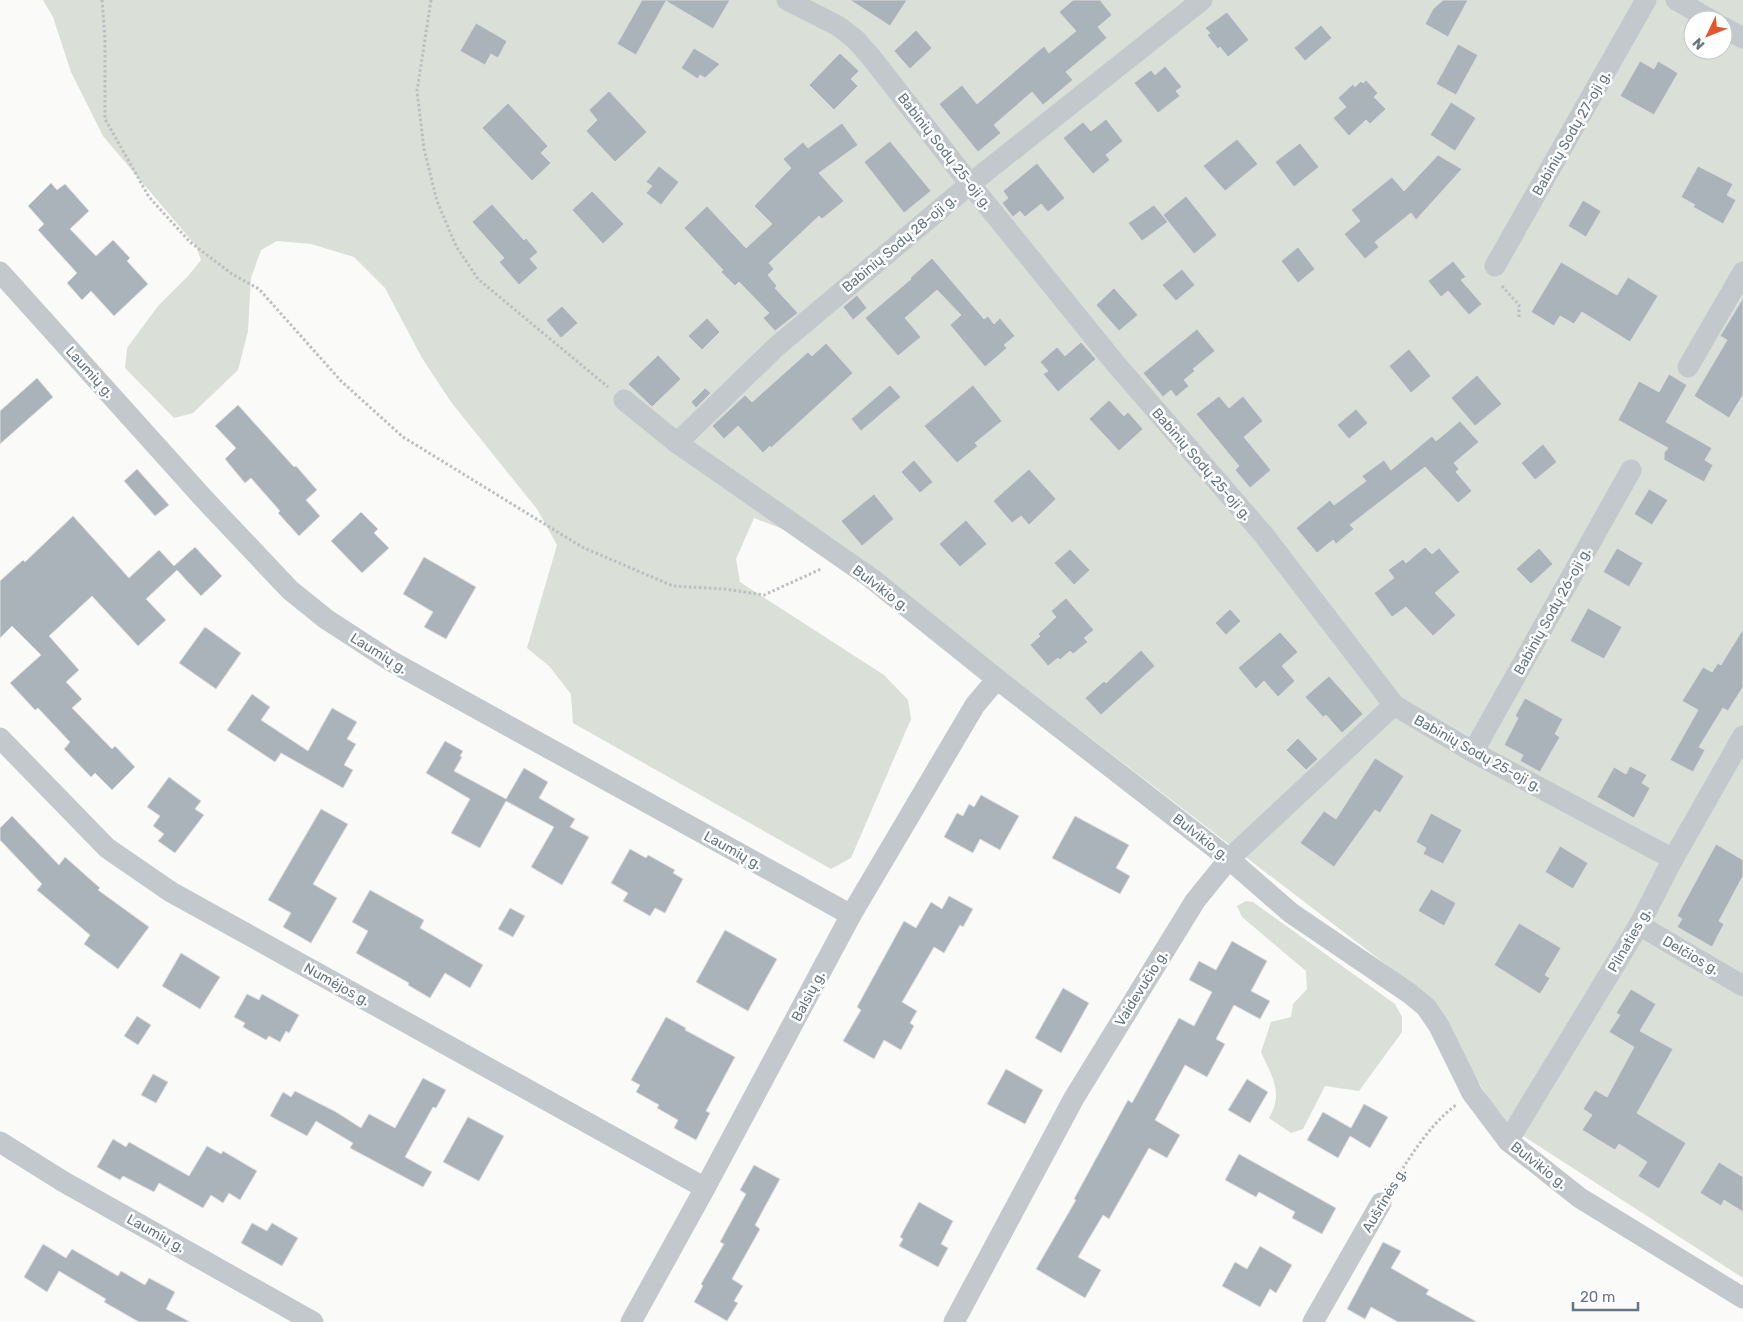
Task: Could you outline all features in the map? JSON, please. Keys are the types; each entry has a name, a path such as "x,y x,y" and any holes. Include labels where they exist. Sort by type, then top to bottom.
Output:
{"street":[{"name":"Babinių Sodų 25-oji g.","path":"787,0 838,26 855,39 871,57 970,184 1115,363 1263,534 1394,705 1474,752 1673,859"},
{"name":"Babinių Sodų 28-oji g.","path":"677,443 776,347 970,184 1202,0"},
{"name":"Babinių Sodų 27-oji g.","path":"1495,266 1646,0"},
{"path":"1676,0 1694,10"},
{"name":"Laumių g.","path":"0,272 283,583 326,619 389,660 851,915"},
{"path":"1688,367 1743,272"},
{"name":"Bulvikio g.","path":"624,400 677,443 871,578 997,679 1229,859 1291,913 1410,993 1426,1007 1439,1026 1472,1093 1508,1140 1580,1198 1743,1298"},
{"name":"Babinių Sodų 26-oji g.","path":"1474,752 1631,470"},
{"name":"Balsių g.","path":"631,1322 851,915 975,705 997,679"},
{"name":"Vaidevučio g.","path":"954,1322 1074,1098 1194,901 1229,859 1394,705"},
{"name":"Pilnaties g.","path":"1508,1140 1639,925 1673,859 1743,736"},
{"name":"Numėjos g.","path":"0,738 107,848 171,892 705,1188"},
{"name":"Delčios g.","path":"1639,925 1743,986"},
{"name":"Laumių g.","path":"0,1142 64,1182 313,1322"},
{"name":"Aušrinės g.","path":"1313,1322 1381,1203"}],"path":[{"path":"102,0 105,39 105,120 149,197 190,242 232,274 259,288 341,381 402,437 582,547 673,586 725,589 764,595 842,559"},
{"path":"431,0 417,90 424,149 428,166 437,201 456,246 478,279 624,400"},
{"path":"1495,266 1491,273 1493,278 1519,305 1518,319"},
{"name":"Aušrinės g.","path":"1381,1203 1416,1147 1441,1117 1472,1093"}],"shaded area":[{"path":"43,0 1743,0 1743,1278 1503,1123 1427,996 865,565 821,544 754,518 736,559 740,582 884,675 908,700 911,719 851,858 831,869 573,723 571,694 549,666 527,648 557,545 537,509 451,402 422,358 385,288 354,257 311,244 277,241 261,250 251,278 248,331 238,370 193,413 174,418 125,368 127,348 158,306 201,260 196,246 103,136 71,72 53,17"},
{"path":"1246,901 1253,902 1395,1004 1402,1017 1402,1032 1359,1091 1325,1086 1303,1129 1291,1133 1269,1118 1276,1100 1276,1092 1272,1077 1261,1052 1271,1022 1291,1017 1293,1004 1307,989 1306,971 1242,917 1237,906"}],"building":[{"path":"642,0 730,0 713,29 666,1 636,55 617,44"},
{"path":"850,0 907,0 890,26"},
{"path":"1073,0 1100,0 1112,15 1098,27 1107,38 1066,72 1073,80 1043,105 1032,92 994,125 1001,133 978,152 939,104 962,85 977,104 1044,46 1049,53 1076,31 1059,12"},
{"path":"1443,0 1468,0 1448,37 1425,24 1433,9"},
{"path":"1227,12 1249,40 1228,57 1220,47 1218,49 1207,35 1210,33 1205,28"},
{"path":"476,23 507,41 498,58 491,54 485,65 460,51"},
{"path":"1321,25 1332,38 1305,61 1294,48"},
{"path":"916,30 932,48 910,69 894,51"},
{"path":"1458,44 1478,55 1456,95 1436,84"},
{"path":"694,48 720,64 705,78 700,75 698,79 681,68"},
{"path":"840,53 859,71 851,79 858,86 834,110 809,85"},
{"path":"1640,61 1654,69 1658,61 1678,73 1654,115 1620,96"},
{"path":"1165,66 1182,87 1176,91 1180,96 1158,113 1134,83 1151,70 1155,75"},
{"path":"1366,80 1378,93 1374,97 1386,109 1370,124 1366,120 1349,136 1333,118 1346,107 1338,98 1353,84 1355,87 1361,81 1363,83"},
{"path":"609,91 647,132 615,162 586,131 597,120 589,110"},
{"path":"1451,102 1476,118 1455,151 1430,135"},
{"path":"508,103 548,146 541,153 551,163 532,181 482,128"},
{"path":"1106,119 1123,141 1106,155 1110,160 1093,174 1063,138 1083,122 1091,131"},
{"path":"842,123 858,145 819,173 844,201 822,219 819,216 769,263 774,269 768,275 777,286 775,288 798,313 775,331 763,318 769,313 739,282 735,286 721,272 723,270 684,228 707,206 746,248 772,224 754,206 791,168 783,159 803,142 808,148"},
{"path":"1237,139 1258,164 1225,191 1203,166"},
{"path":"890,141 931,191 904,213 864,162"},
{"path":"1300,143 1319,167 1294,187 1275,162"},
{"path":"1438,155 1462,169 1416,220 1411,213 1375,242 1379,247 1365,259 1344,234 1360,221 1351,210 1392,177 1404,191"},
{"path":"1037,163 1065,198 1048,212 1041,204 1025,217 1020,211 1013,217 1002,203 1008,198 1003,191"},
{"path":"659,166 679,182 661,205 646,193 652,186 646,182"},
{"path":"1698,166 1733,184 1727,195 1736,200 1723,224 1693,207 1695,205 1681,197"},
{"path":"51,183 57,190 65,184 89,211 70,229 96,256 113,240 130,258 127,261 148,284 114,316 91,291 82,300 67,283 77,273 38,230 44,224 28,206"},
{"path":"592,191 624,224 603,244 572,210"},
{"path":"1186,196 1217,235 1194,254 1163,215"},
{"path":"1583,200 1601,211 1586,237 1568,226"},
{"path":"492,204 524,240 526,238 538,252 530,259 538,268 519,285 499,262 504,258 472,222"},
{"path":"1154,205 1168,222 1142,241 1128,223"},
{"path":"1298,247 1315,269 1298,283 1281,261"},
{"path":"932,258 984,319 988,316 994,324 1000,318 1015,336 1004,345 1007,348 985,367 950,325 961,315 937,290 905,318 921,337 898,356 865,318 911,279"},
{"path":"1453,261 1466,277 1461,280 1482,304 1469,315 1448,291 1441,297 1428,281"},
{"path":"1561,262 1617,295 1628,277 1658,296 1630,342 1582,312 1574,324 1560,316 1554,326 1531,312"},
{"path":"1182,269 1195,285 1176,301 1162,285"},
{"path":"1114,288 1138,315 1119,331 1096,305"},
{"path":"857,295 867,308 853,320 843,307"},
{"path":"1743,298 1743,395 1729,418 1694,396 1727,340 1720,336"},
{"path":"562,306 578,323 561,338 546,320"},
{"path":"707,318 720,332 702,350 688,336"},
{"path":"1197,329 1215,351 1193,369 1195,371 1184,380 1189,386 1176,397 1171,390 1163,397 1143,373"},
{"path":"1081,342 1096,359 1058,392 1043,374 1048,371 1040,362 1057,347 1065,356"},
{"path":"826,343 853,373 771,448 770,446 763,453 738,426 724,439 712,426 745,395 752,402 808,352 812,356"},
{"path":"1409,349 1431,376 1411,393 1389,366"},
{"path":"658,355 681,379 652,407 628,384"},
{"path":"1669,374 1687,385 1666,422 1712,448 1705,460 1713,465 1704,482 1664,460 1664,453 1668,448 1618,420 1639,381 1659,392"},
{"path":"1477,375 1502,404 1475,426 1451,398"},
{"path":"37,378 53,397 0,444 0,411"},
{"path":"890,385 901,397 861,431 851,419"},
{"path":"973,385 1002,421 975,443 978,446 957,463 924,426"},
{"path":"705,388 711,393 696,408 691,402"},
{"path":"1219,396 1229,408 1243,396 1263,421 1244,437 1271,470 1250,488 1235,470 1239,466 1196,414"},
{"path":"1109,400 1124,416 1128,412 1143,429 1119,451 1089,419"},
{"path":"238,405 317,490 306,500 320,516 299,536 278,513 280,511 251,478 245,483 225,459 236,448 215,426"},
{"path":"1356,409 1368,423 1349,439 1337,425"},
{"path":"1460,421 1479,442 1454,463 1459,469 1456,472 1472,491 1458,503 1425,467 1350,525 1354,529 1336,544 1333,540 1317,553 1296,528 1330,500 1334,505 1366,481 1362,476 1384,460 1391,470 1432,436 1436,441"},
{"path":"1543,444 1557,462 1535,480 1521,463"},
{"path":"914,460 933,482 920,493 901,472"},
{"path":"137,469 169,505 155,516 124,481"},
{"path":"1029,469 1056,499 1029,525 1021,516 1012,523 993,501"},
{"path":"1649,489 1668,500 1652,525 1634,514"},
{"path":"874,494 894,519 862,546 841,521"},
{"path":"361,512 378,529 374,533 389,548 362,573 331,541"},
{"path":"73,516 129,578 159,550 174,566 195,547 222,576 201,596 177,570 146,599 166,620 138,646 92,596 49,636 79,670 66,682 82,699 72,708 112,749 115,746 135,767 112,790 95,773 91,777 64,749 70,742 38,708 35,710 10,683 41,655 12,626 0,638 0,581 23,560 25,562"},
{"path":"966,520 987,544 960,567 939,544"},
{"path":"1425,547 1432,554 1439,548 1460,572 1435,593 1456,615 1433,636 1406,607 1392,617 1374,593 1394,578 1388,570 1403,559 1406,563"},
{"path":"1539,548 1553,564 1531,584 1516,569"},
{"path":"1617,548 1643,563 1629,587 1603,572"},
{"path":"1070,549 1090,570 1074,585 1054,563"},
{"path":"424,557 476,587 446,639 424,627 433,612 403,594"},
{"path":"1066,598 1094,630 1084,638 1088,642 1073,654 1070,651 1060,660 1058,658 1048,666 1030,645 1040,636 1038,634 1056,617 1051,611"},
{"path":"1588,608 1622,627 1604,659 1570,641"},
{"path":"1230,609 1241,621 1226,635 1215,623"},
{"path":"205,627 241,653 216,689 179,663"},
{"path":"1743,629 1743,687 1728,711 1723,708 1699,747 1705,750 1693,772 1670,760 1698,710 1682,701 1703,667 1712,672 1718,663 1721,665"},
{"path":"1280,632 1298,652 1282,666 1295,681 1278,697 1264,681 1256,689 1238,668"},
{"path":"1141,650 1155,666 1101,715 1085,698 1104,681 1106,683"},
{"path":"1329,676 1363,714 1342,733 1326,715 1323,717 1305,697"},
{"path":"252,694 270,707 261,720 308,751 332,708 357,722 347,739 356,744 344,765 353,770 343,788 281,753 275,762 227,730"},
{"path":"1525,698 1563,719 1555,734 1560,737 1540,772 1520,761 1523,755 1504,745 1518,718 1515,716"},
{"path":"1298,738 1318,759 1306,770 1286,750"},
{"path":"445,741 463,751 460,756 462,757 454,771 506,799 524,768 548,782 539,798 575,819 570,827 589,837 562,885 531,867 554,827 506,801 480,848 451,833 470,799 426,773"},
{"path":"1375,758 1404,776 1380,813 1375,810 1334,867 1300,843 1324,811 1336,819"},
{"path":"1630,766 1647,775 1642,783 1650,788 1634,818 1597,797 1614,767 1626,774"},
{"path":"169,777 201,801 195,809 204,815 175,853 158,841 164,834 153,826 160,816 147,807"},
{"path":"981,795 1019,816 1000,850 980,839 973,853 944,837 957,813 963,816 969,804 974,807"},
{"path":"321,809 348,824 313,884 337,898 311,943 283,927 291,913 268,900"},
{"path":"1431,813 1462,830 1443,864 1423,854 1426,848 1416,842"},
{"path":"12,816 59,865 65,857 100,888 98,890 149,927 118,969 84,944 90,935 37,890 42,884 0,840 0,828"},
{"path":"1075,816 1129,845 1116,868 1130,876 1120,894 1052,858"},
{"path":"1716,844 1743,860 1743,876 1719,921 1724,924 1712,947 1677,927 1682,919 1677,916"},
{"path":"1560,846 1588,863 1573,889 1545,872"},
{"path":"630,849 646,858 648,855 675,870 673,873 683,879 665,913 655,908 650,916 623,901 628,893 611,883"},
{"path":"1431,889 1456,903 1444,926 1418,911"},
{"path":"370,890 424,920 420,928 483,965 470,988 445,973 430,998 408,985 409,983 356,953 368,931 352,922"},
{"path":"949,896 973,909 963,927 960,925 944,953 934,947 902,1002 917,1011 910,1023 914,1026 901,1050 884,1040 874,1059 843,1041 861,1010 857,1007 904,921 916,928 931,902 942,909"},
{"path":"510,908 525,916 513,937 498,929"},
{"path":"1519,923 1561,948 1545,975 1550,978 1540,994 1494,965"},
{"path":"725,930 777,959 748,1011 696,982"},
{"path":"1232,941 1267,961 1251,991 1270,1001 1260,1019 1234,1005 1216,1039 1225,1044 1207,1077 1185,1065 1155,1120 1180,1135 1167,1158 1149,1148 1109,1219 1103,1215 1078,1257 1101,1270 1085,1298 1036,1269 1076,1200 1074,1199 1128,1100 1132,1103 1179,1018 1194,1026 1212,992 1189,980 1199,961 1216,970"},
{"path":"181,953 220,977 200,1009 162,986"},
{"path":"1063,988 1089,1003 1061,1053 1035,1038"},
{"path":"1631,989 1656,1004 1640,1031 1673,1049 1637,1113 1686,1143 1659,1189 1638,1176 1647,1162 1619,1144 1615,1150 1582,1130 1592,1115 1583,1109 1595,1090 1607,1097 1634,1047 1609,1032 1620,1015 1616,1013"},
{"path":"247,994 259,1000 262,994 299,1015 289,1033 286,1031 280,1042 269,1036 266,1040 243,1027 245,1023 234,1017"},
{"path":"137,1016 151,1025 138,1045 124,1036"},
{"path":"666,1017 686,1028 685,1030 735,1057 706,1111 710,1113 696,1140 674,1128 678,1120 657,1108 659,1105 636,1092 640,1085 631,1080"},
{"path":"1006,1069 1043,1090 1025,1124 987,1104"},
{"path":"153,1074 168,1082 156,1103 141,1095"},
{"path":"423,1078 446,1090 436,1108 433,1107 405,1157 432,1172 423,1187 350,1148 353,1143 316,1121 307,1136 270,1116 283,1092 291,1097 295,1091 336,1112 361,1128 369,1114 395,1128"},
{"path":"1247,1079 1268,1092 1250,1123 1228,1110"},
{"path":"1364,1104 1388,1117 1370,1148 1350,1136 1338,1158 1307,1140 1323,1112 1351,1128"},
{"path":"468,1117 504,1136 479,1181 443,1162"},
{"path":"113,1139 126,1147 129,1142 189,1176 207,1146 221,1154 223,1151 257,1171 240,1200 229,1193 223,1203 211,1195 203,1208 159,1183 154,1192 123,1176 120,1180 97,1167"},
{"path":"1239,1154 1336,1208 1322,1234 1292,1218 1295,1212 1259,1192 1256,1197 1225,1180"},
{"path":"1719,1162 1743,1177 1743,1212 1724,1200 1721,1206 1700,1193"},
{"path":"754,1165 780,1179 755,1225 760,1229 732,1279 743,1286 734,1301 738,1303 727,1321 694,1302 703,1286 701,1284 724,1244 720,1242 746,1194 740,1190"},
{"path":"919,1202 953,1221 941,1244 948,1248 938,1267 899,1246 903,1239 900,1237"},
{"path":"252,1223 267,1231 272,1223 298,1238 282,1266 241,1243"},
{"path":"1383,1242 1401,1251 1391,1268 1429,1290 1426,1294 1477,1322 1398,1322 1371,1307 1365,1319 1347,1309"},
{"path":"43,1244 66,1258 72,1249 118,1276 121,1271 145,1285 149,1278 175,1292 166,1309 190,1322 139,1322 104,1302 106,1299 59,1271 47,1292 24,1277"},
{"path":"1260,1246 1292,1265 1276,1293 1270,1289 1260,1307 1222,1286 1235,1262 1247,1269"}]}
